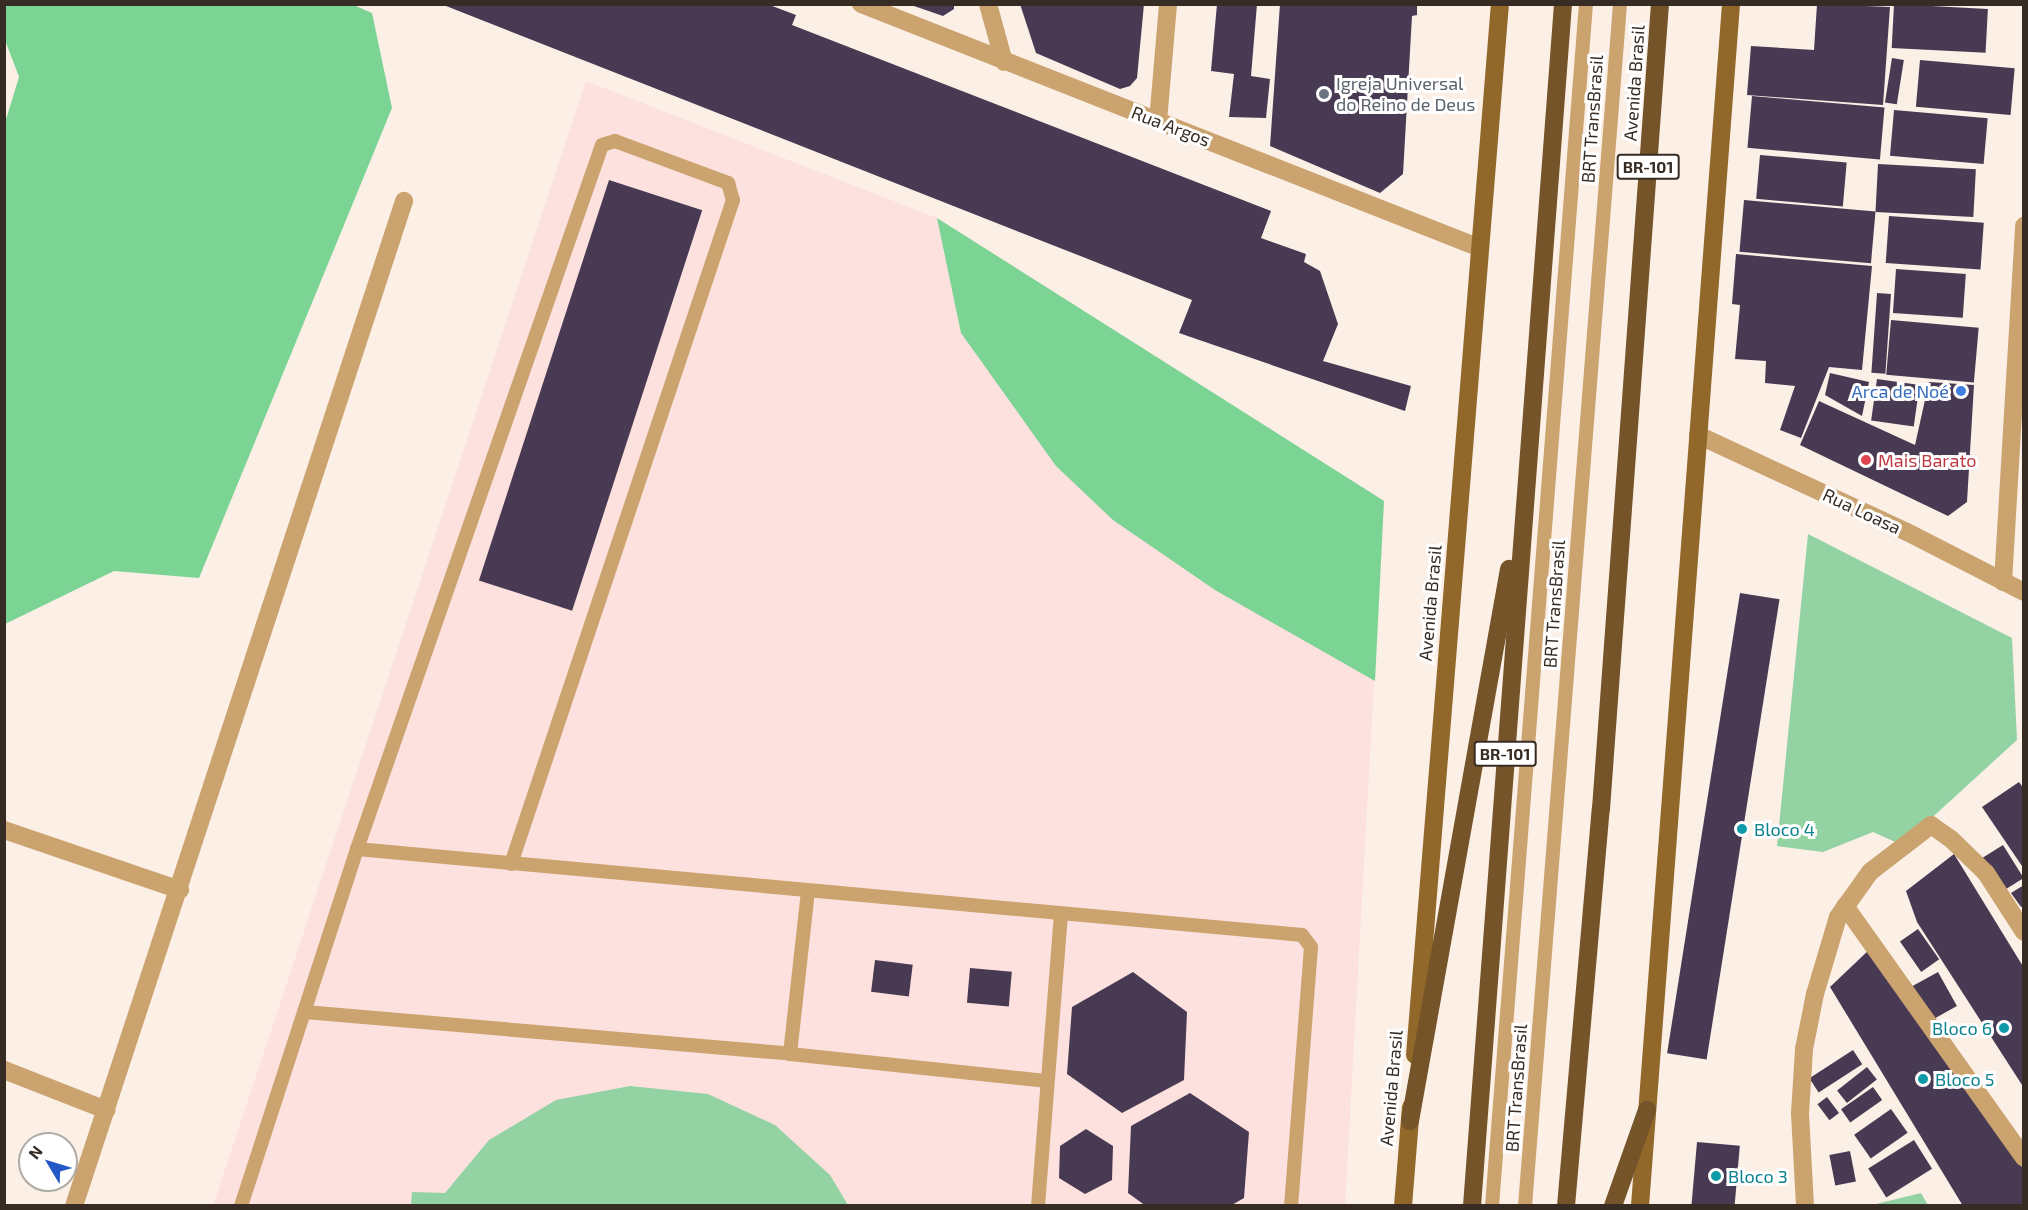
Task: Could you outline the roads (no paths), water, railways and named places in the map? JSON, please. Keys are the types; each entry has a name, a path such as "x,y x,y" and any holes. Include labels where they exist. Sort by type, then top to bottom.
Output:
{"highway":[{"name":"BR-101","path":"1472,1206 1563,4"},
{"name":"Avenida Brasil","path":"1566,1206 1601,808 1660,4"},
{"path":"1410,1121 1527,472"},
{"path":"1613,1206 1647,1110"}],"main road":[{"name":"Avenida Brasil","path":"1403,1206 1500,4"},
{"path":"1640,1206 1731,4"}],"street":[{"name":"Rua Argos","path":"861,4 1480,248"},
{"path":"988,4 1004,62"},
{"path":"1158,121 1168,4"},
{"path":"74,1206 180,890 404,201"},
{"path":"2003,582 2024,226"},
{"name":"Rua Loasa","path":"1698,435 1907,532 2024,592"},
{"path":"1805,1206 1800,1113 1804,1049 1825,952 1845,906 1870,872 1931,825 1951,839 1986,873 2024,932"},
{"path":"4,830 180,890"},
{"path":"1845,906 2024,1158"},
{"path":"4,1070 106,1110"}],"lane":[{"name":"BRT TransBrasil","path":"1492,1206 1586,4"},
{"name":"BRT TransBrasil","path":"1525,1206 1620,4"},
{"path":"241,1206 357,849 602,145 615,141 728,183 733,200 511,864"},
{"path":"357,849 808,892 1302,935 1311,947 1291,1206"},
{"path":"790,1054 808,892"},
{"path":"1038,1206 1046,1081 1061,915"},
{"path":"305,1012 790,1054 1046,1081"}],"place":[{"name":"Igreja Universal do Reino de Deus","path":"1324,94"},
{"name":"Arca de Noé","path":"1961,391"},
{"name":"Mais Barato","path":"1866,460"},
{"name":"Bloco 4","path":"1742,829"},
{"name":"Bloco 6","path":"2004,1028"},
{"name":"Bloco 5","path":"1923,1079"},
{"name":"Bloco 3","path":"1716,1176"}]}
